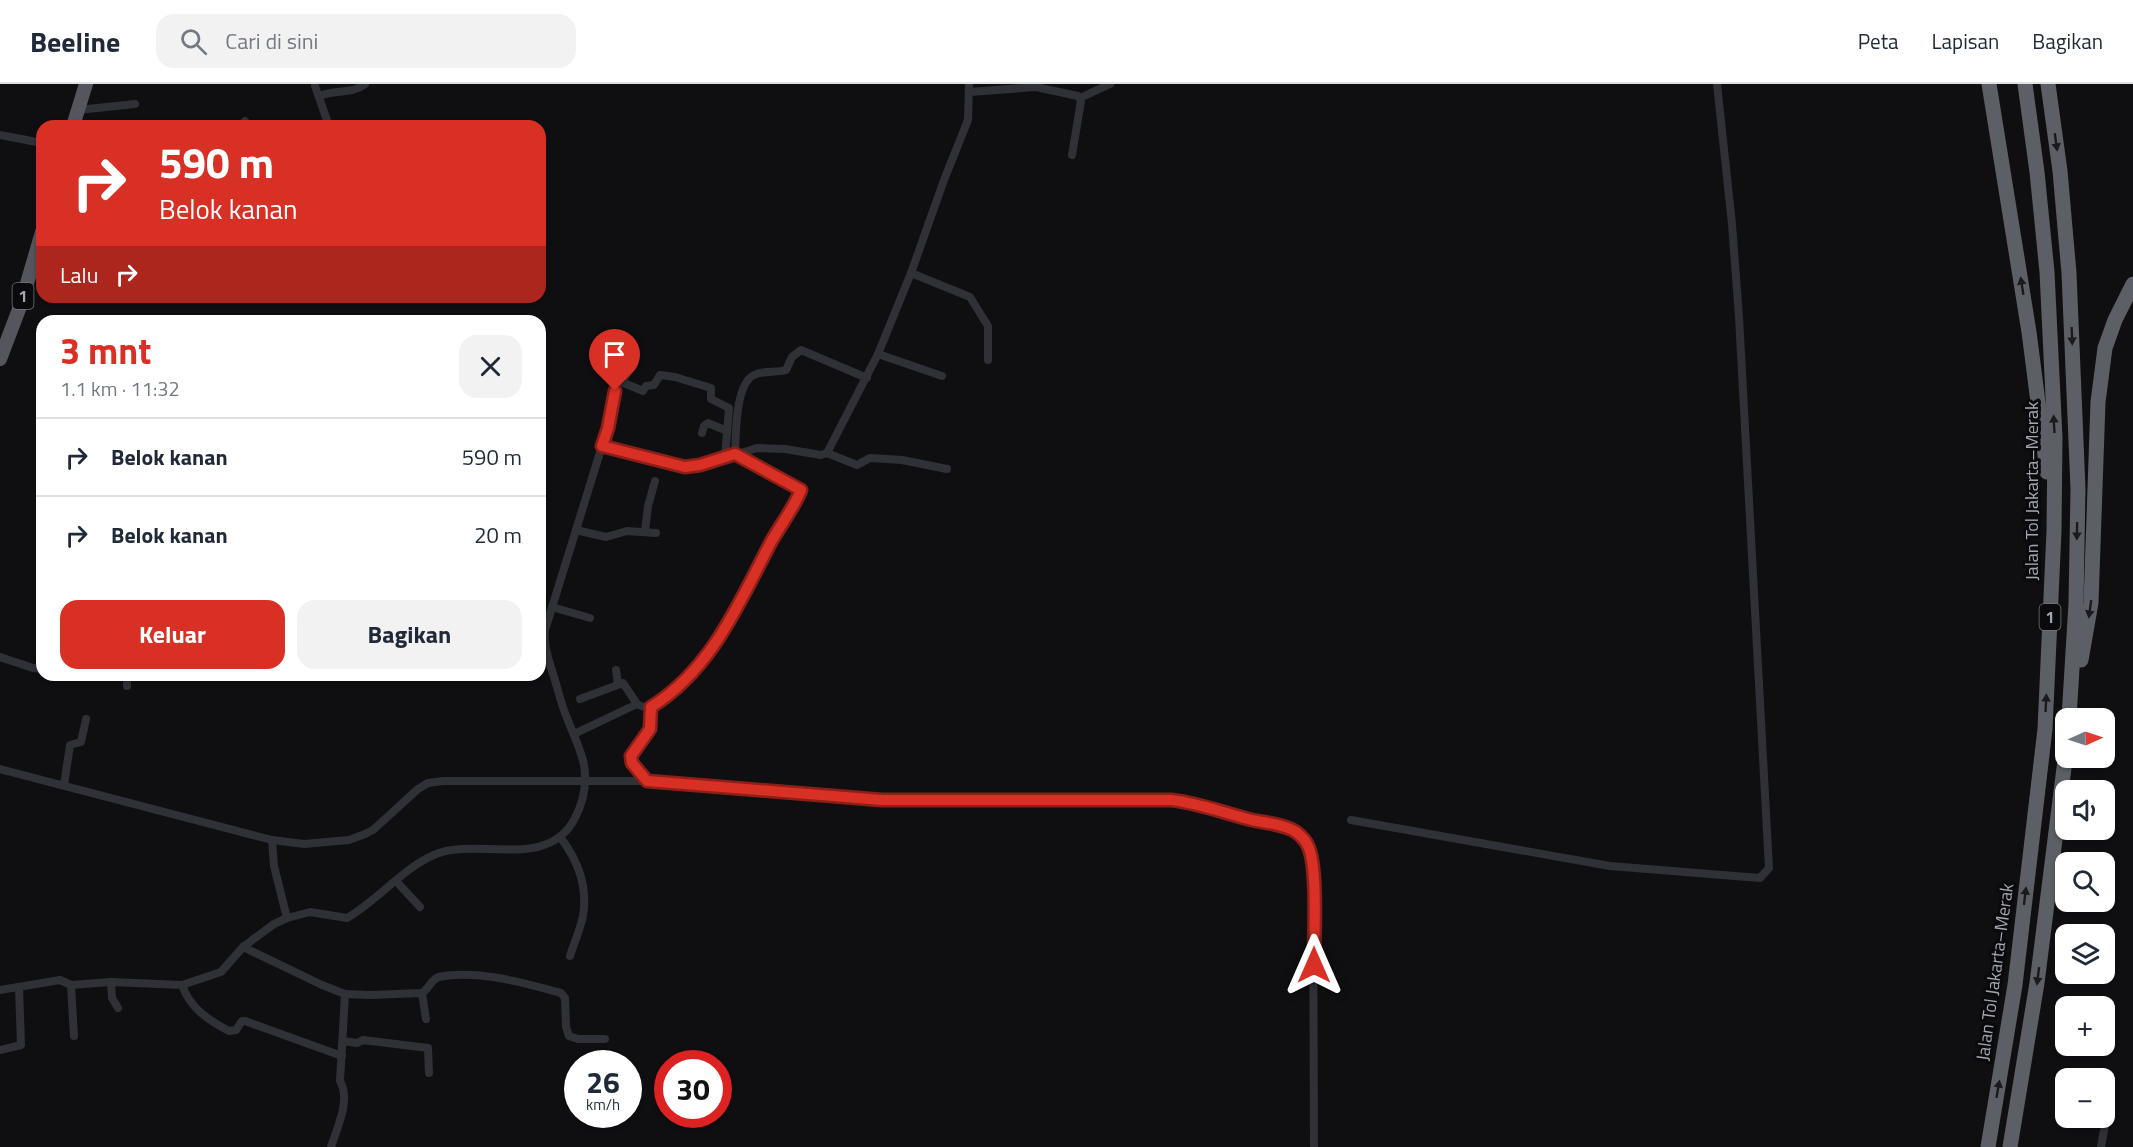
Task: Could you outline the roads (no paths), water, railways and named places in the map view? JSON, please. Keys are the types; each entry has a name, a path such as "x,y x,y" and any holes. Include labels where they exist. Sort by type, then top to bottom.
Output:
{"highway":[{"path":"75,120 86,84"},
{"path":"1989,84 2029,332 2054,531"},
{"name":"Jalan Tol Jakarta–Merak","path":"1988,1147 2015,985 2045,729 2054,531 2055,438 2047,272 2025,84"},
{"name":"1","path":"2048,84 2060,171 2069,273 2078,489 2076,603 2071,708"},
{"name":"1","path":"0,359 21,304 36,253"},
{"path":"2072,708 2091,603 2098,402 2105,348 2115,320 2133,284"},
{"path":"2010,1147 2037,983 2064,768"}],"street":[{"path":"320,96 331,92 353,91 365,84"},
{"path":"1080,98 1110,84"},
{"path":"1351,820 1610,866 1760,878 1768,868 1738,305 1717,84"},
{"path":"315,86 327,120"},
{"path":"827,453 867,378 911,273 968,120 969,88 1036,87 1080,98"},
{"path":"1072,155 1080,98"},
{"path":"78,110 135,104"},
{"path":"0,135 36,142"},
{"path":"911,273 970,297 988,326 988,360"},
{"path":"735,454 736,420 743,387 746,380 753,375 786,370 792,357 801,350 867,378"},
{"path":"878,354 942,376"},
{"path":"546,628 602,446 619,381 630,369"},
{"path":"619,381 643,391 646,386 654,385 660,375 709,387 712,391 711,399 729,408 725,458"},
{"path":"702,433 704,426 708,423 727,430"},
{"path":"602,446 685,467 766,448 827,453 855,465 860,465 870,458 902,460 947,469"},
{"path":"580,699 618,684 624,684 637,704 642,707 651,707 677,688 699,667 719,640 780,526 801,492 801,489 735,454"},
{"path":"645,531 648,506 655,481"},
{"path":"576,530 606,537 627,531 656,533"},
{"path":"552,607 590,618"},
{"path":"0,990 60,981 71,985 111,982 182,985 221,972 243,947 286,918 310,912 347,918 421,863 439,853 522,849 547,844 560,837 573,824 579,812 586,780 582,756 566,717 546,646"},
{"path":"0,657 36,668"},
{"path":"616,670 618,684"},
{"path":"127,687 128,681"},
{"path":"574,734 637,704"},
{"path":"647,781 632,763 631,756 650,729 651,707"},
{"path":"64,785 70,744 80,743 82,740 86,719"},
{"path":"0,769 272,840 304,844 358,838 373,830 418,789 435,782 647,781 882,800 1171,800 1200,804 1289,828 1308,844 1313,874 1314,1147"},
{"path":"560,837 576,860 584,901 582,918 570,956"},
{"path":"272,840 274,866 286,918"},
{"path":"396,881 420,907"},
{"path":"243,947 345,994 422,993 435,979 453,976 496,978 530,984 561,993 565,998 566,1027 569,1036 579,1039 605,1039"},
{"path":"111,982 112,998 118,1008"},
{"path":"71,985 75,1036"},
{"path":"182,985 187,999 194,1007 229,1031 236,1030 242,1021 246,1021 342,1056"},
{"path":"0,1050 21,1045 19,987"},
{"path":"422,993 426,1019"},
{"path":"331,1147 344,1098 344,1088 340,1081 345,994"},
{"path":"343,1041 358,1043 363,1040 428,1048 429,1073"},
{"path":"2101,1147 2104,1128"}]}
